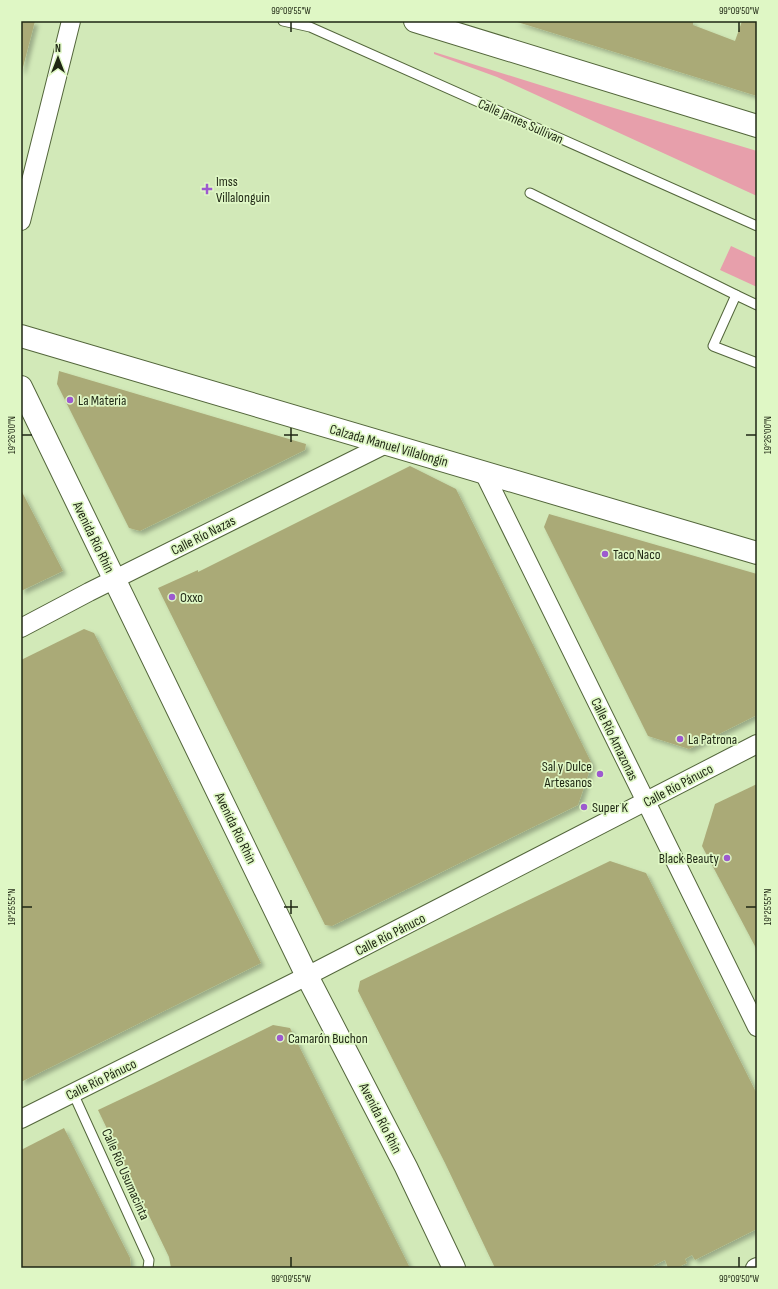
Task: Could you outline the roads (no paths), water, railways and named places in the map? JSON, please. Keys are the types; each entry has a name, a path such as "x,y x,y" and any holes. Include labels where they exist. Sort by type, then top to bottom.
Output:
{"street":[{"path":"21,221 70,21"},
{"path":"415,21 440,25 757,126"},
{"name":"Calzada Manuel Villalongín","path":"21,336 757,553"},
{"name":"Avenida Río Rhin","path":"21,387 307,976 406,1167 454,1268"},
{"name":"Calle Río Nazas","path":"21,628 386,444"},
{"name":"Calle Río Amazonas","path":"484,473 757,1026"},
{"name":"Calle Río Pánuco","path":"21,1119 307,976 757,744"}],"lane":[{"name":"Calle James Sullivan","path":"283,21 310,27 757,226"},
{"path":"530,193 757,305"},
{"path":"736,295 713,346 757,363"},
{"name":"Calle Río Usumacinta","path":"73,1093 149,1260 148,1268"}],"place":[{"name":"Imss Villalonguin","path":"207,189"},
{"name":"La Materia","path":"70,400"},
{"name":"Taco Naco","path":"605,554"},
{"name":"Oxxo","path":"172,597"},
{"name":"La Patrona","path":"680,739"},
{"name":"Sal y Dulce Artesanos","path":"600,774"},
{"name":"Super K","path":"584,807"},
{"name":"Black Beauty","path":"727,858"},
{"name":"Camarón Buchon","path":"280,1038"}]}
